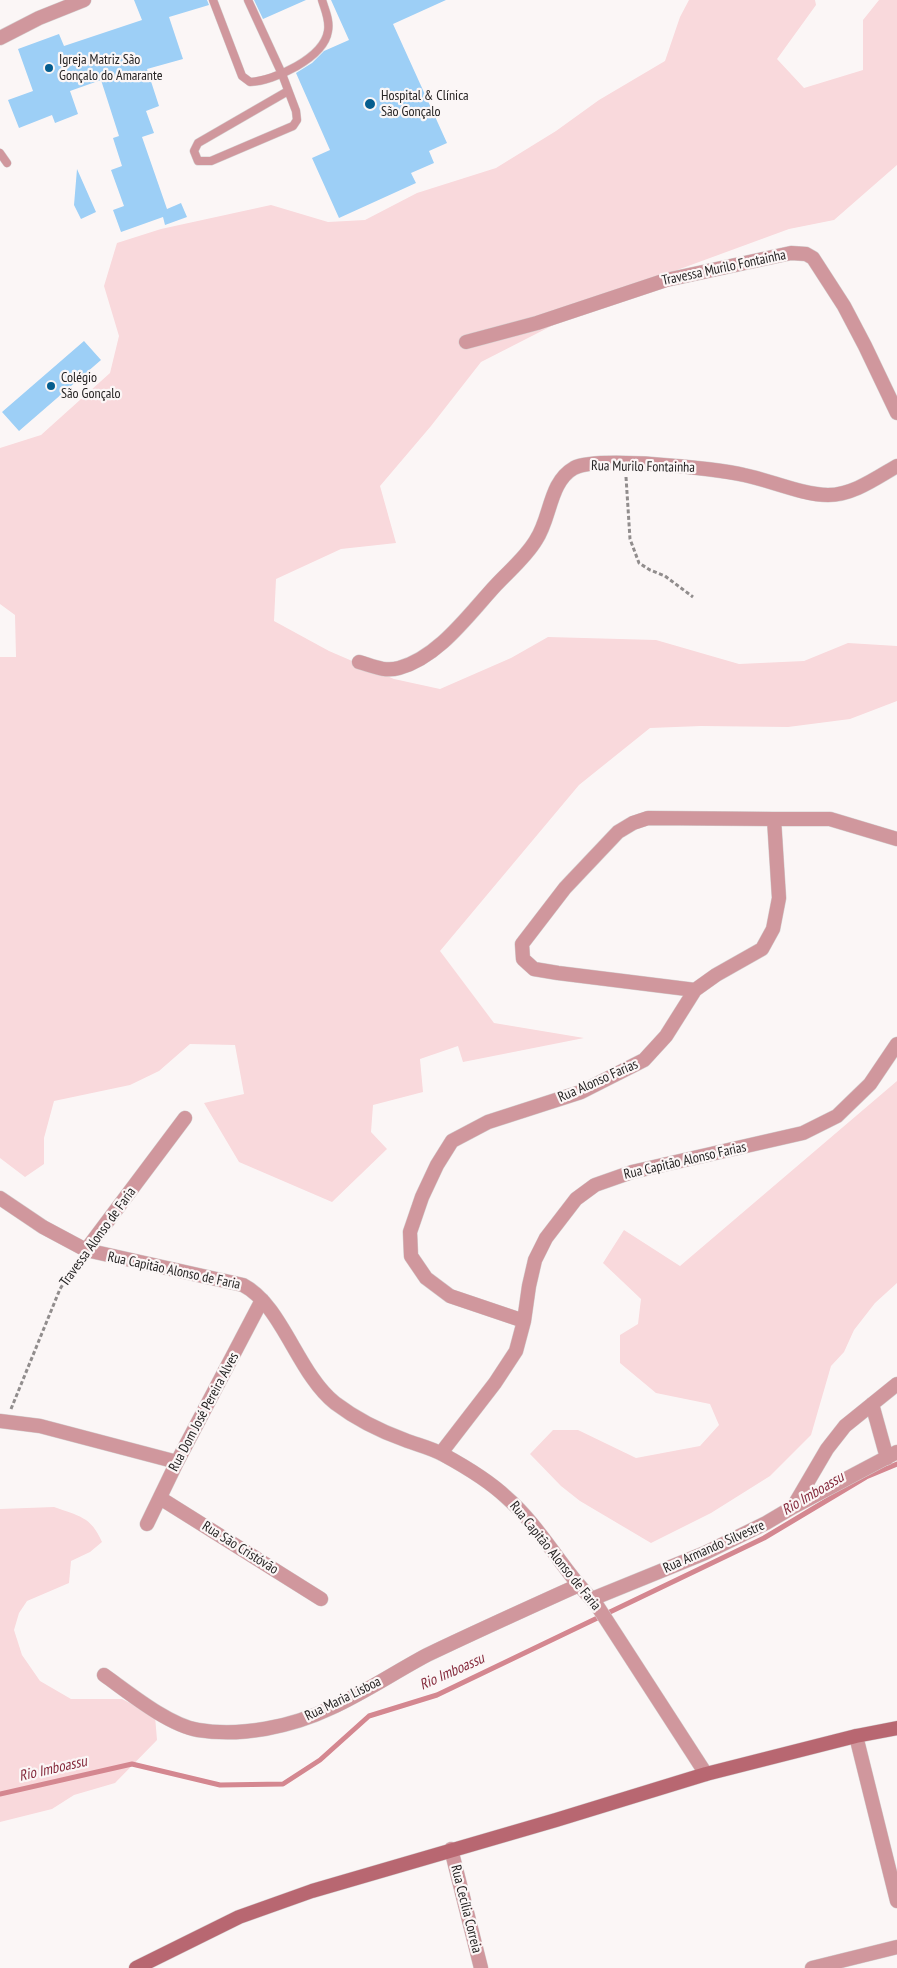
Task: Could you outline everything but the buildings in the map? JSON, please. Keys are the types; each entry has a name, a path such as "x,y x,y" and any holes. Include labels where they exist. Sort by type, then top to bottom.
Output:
{"main road":[{"path":"136,1968 239,1916 312,1891 706,1774 856,1736 897,1728"}],"street":[{"path":"0,38 39,18 84,0"},
{"name":"Travessa Murilo Fontainha","path":"466,342 537,323 666,280 791,253 806,254 813,258 844,306 866,346 897,412"},
{"name":"Rua Murilo Fontainha","path":"359,662 383,670 400,668 422,657 452,634 536,541 546,521 553,495 561,478 574,468 590,464 688,467 742,474 827,495 854,490 897,466"},
{"path":"774,819 779,898 773,930 762,949 716,975 695,990 534,969 523,959 522,944 565,888 618,832 633,823 648,818 830,819 897,839"},
{"name":"Rua Alonso Farias","path":"524,1321 450,1296 426,1278 411,1256 410,1232 436,1165 452,1141 481,1126 581,1092 644,1060 666,1036 695,990"},
{"name":"Rua Capitão Alonso Farias","path":"524,1321 535,1260 546,1238 576,1199 595,1185 632,1172 803,1133 837,1116 870,1084 897,1044"},
{"name":"Travessa Alonso de Faria","path":"86,1250 185,1118"},
{"name":"Rua Capitão Alonso de Faria","path":"0,1198 43,1227 86,1250 243,1285 254,1290 310,1375 334,1402 366,1423 403,1440 441,1454 479,1475 507,1497 531,1522 614,1630 706,1774"},
{"name":"Rua Dom José Pereira Alves","path":"147,1524 176,1462 262,1300"},
{"path":"441,1454 495,1383 516,1351 524,1321"},
{"name":"Rua Armando Silvestre","path":"595,1603 705,1553 766,1523 793,1507 827,1450 845,1426 897,1384"},
{"path":"793,1507 892,1455 872,1404"},
{"path":"3,1421 40,1426 176,1462"},
{"name":"Rua São Cristóvão","path":"160,1498 321,1599"},
{"name":"Rua Maria Lisboa","path":"104,1674 169,1719 196,1730 226,1733 265,1728 301,1720 330,1708 426,1656 578,1584"},
{"path":"856,1736 897,1901"},
{"name":"Rua Cecília Correia","path":"451,1849 481,1968"},
{"path":"812,1968 897,1946"}],"lane":[{"path":"213,0 242,76 250,82 282,74 310,57 324,44 328,31 327,15 322,0"},
{"path":"248,0 282,74 296,112 297,120 294,126 211,161 198,161 194,151 198,143 288,91"},
{"path":"0,153 6,163"}],"path":[{"path":"625,464 630,539 639,563 665,576 693,597"},
{"name":"Travessa Alonso de Faria","path":"3,1421 60,1289 86,1250"}],"shaded area":[{"path":"689,0 815,0 816,5 777,59 804,88 863,70 863,20 879,0 897,0 897,165 834,220 789,229 620,291 481,362 431,426 380,486 396,543 341,549 276,579 274,621 329,651 394,679 440,689 511,658 548,637 656,640 739,664 804,661 848,643 897,646 897,701 850,719 788,727 701,726 650,728 579,785 440,951 494,1023 584,1038 463,1062 458,1046 420,1059 423,1092 373,1105 371,1132 387,1149 332,1202 239,1162 204,1103 244,1094 235,1045 190,1044 159,1071 130,1085 54,1101 44,1138 44,1164 25,1177 0,1158 0,657 16,657 15,615 0,604 0,448 41,435 110,373 119,336 104,286 117,243 161,229 271,205 328,222 365,220 417,193 496,168 556,131 599,100 665,61 680,17"},
{"path":"897,1081 897,1283 875,1303 854,1330 844,1352 831,1366 811,1435 770,1476 711,1513 651,1543 580,1501 561,1486 530,1454 553,1430 578,1430 636,1458 700,1446 719,1425 710,1404 656,1393 620,1363 620,1335 638,1324 641,1299 603,1263 624,1230 680,1266"},
{"path":"54,1507 83,1518 98,1533 102,1542 90,1552 71,1561 69,1583 27,1601 19,1613 14,1630 22,1655 40,1681 71,1699 122,1699 155,1716 157,1740 115,1783 74,1795 52,1809 0,1822 0,1509"}],"waterway":[{"name":"Rio Imboassu","path":"0,1794 132,1764 220,1785 283,1784 320,1760 369,1716 437,1695 764,1538 866,1477 897,1464"}],"place":[{"name":"Igreja Matriz São Gonçalo do Amarante","path":"49,68"},
{"name":"Hospital & Clínica São Gonçalo","path":"370,104"},
{"name":"Colégio São Gonçalo","path":"51,386"}]}
